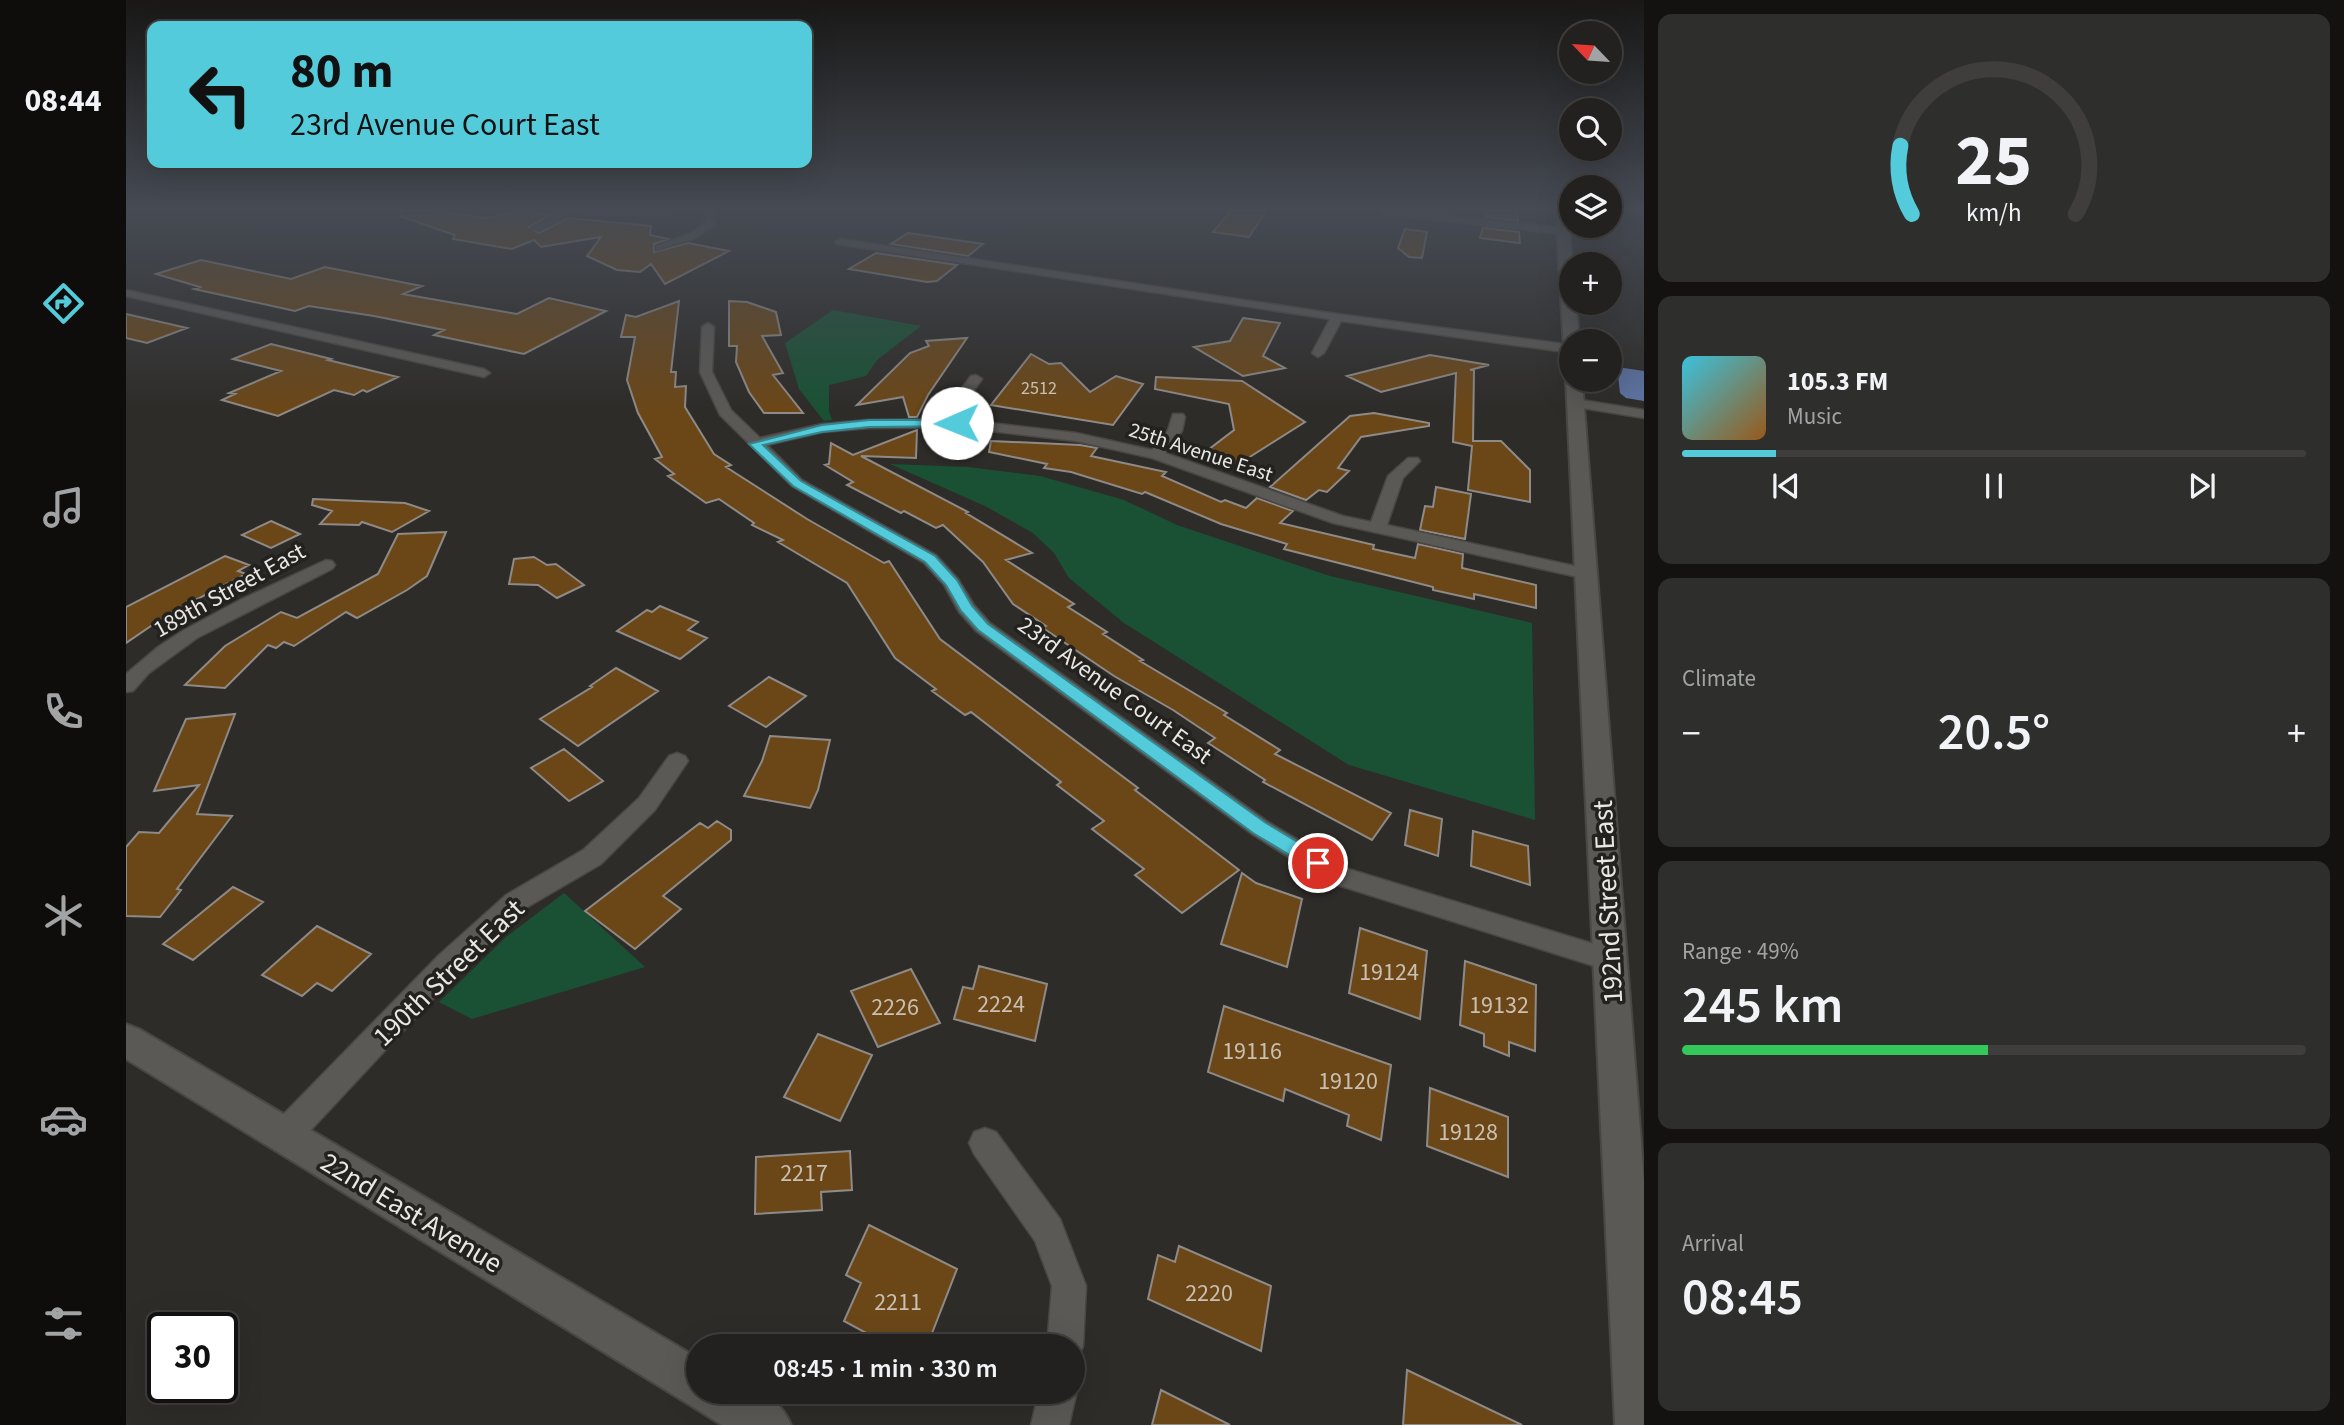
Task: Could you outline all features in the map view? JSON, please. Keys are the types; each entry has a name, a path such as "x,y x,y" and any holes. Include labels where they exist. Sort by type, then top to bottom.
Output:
{"street":[{"path":"1075,278 1559,347"},
{"path":"1566,278 1570,329"},
{"path":"126,293 484,373"},
{"path":"1318,353 1336,317"},
{"name":"23rd Avenue Court East","path":"708,327 706,372 724,412 797,484 930,559 952,583 966,608 983,627 1260,828 1337,875 1610,960"},
{"path":"957,423 957,404 976,379"},
{"name":"192nd Street East","path":"1574,392 1639,1425"},
{"path":"1577,392 1644,414"},
{"path":"1156,455 1175,431 1178,417"},
{"name":"25th Avenue East","path":"755,444 822,428 869,424 957,423 1076,438 1156,455 1284,502 1377,529 1587,574"},
{"path":"1377,529 1396,476 1413,461"},
{"name":"189th Street East","path":"126,686 166,650 226,615 326,565"},
{"name":"190th Street East","path":"285,1135 449,963 515,902 592,857 647,804 677,761"},
{"name":"22nd East Avenue","path":"126,1040 686,1377"},
{"path":"985,1143 1048,1231 1069,1286 1066,1334"},
{"path":"732,1404 767,1425"},
{"path":"1050,1425 1055,1404"}],"green space":[{"path":"833,310 921,326 877,360 866,376 829,385 829,411 832,420 824,421 799,389 785,343"},
{"path":"890,464 968,467 1040,476 1124,500 1177,525 1330,576 1532,623 1535,820 1349,765 1124,623 1069,578 1054,553 1033,533 985,506"},
{"path":"564,893 645,967 472,1019 439,1002 506,937"}],"water":[{"path":"1622,368 1644,371 1644,401 1626,398 1620,393"}],"building":[{"path":"168,278 379,278 422,286 403,294 517,314 549,298 606,311 524,354 434,335 444,330 309,306 295,311 194,289 200,287"},
{"path":"660,278 678,278 665,284"},
{"path":"900,278 941,278 927,282"},
{"path":"679,301 671,372 676,372 675,387 686,386 685,407 714,454 731,465 726,467 807,519 884,563 889,561 940,639 1138,788 1135,790 1239,870 1182,913 1135,875 1144,869 1092,829 1104,821 1057,785 1061,782 971,712 965,715 932,691 936,689 895,658 847,583 778,542 783,540 752,525 754,523 719,499 706,503 668,476 674,474 655,459 662,457 638,413 627,380 635,337 621,337 626,315 636,317"},
{"path":"729,301 747,302 776,312 781,335 762,336 783,373 773,375 803,413 764,413 749,392 736,362 737,346 729,346"},
{"path":"126,314 187,328 147,343 126,338"},
{"path":"1243,318 1280,323 1263,356 1285,368 1243,376 1194,347 1230,341"},
{"path":"967,338 928,395 917,417 909,417 903,397 857,405 910,353 929,346 926,341"},
{"path":"271,344 398,377 367,392 363,390 354,395 334,390 278,416 222,400 235,394 229,393 281,371 233,359"},
{"path":"1031,354 1049,364 1061,363 1090,392 1116,376 1143,384 1113,425 991,405"},
{"path":"1430,355 1489,365 1470,370 1474,370 1473,441 1501,441 1530,470 1530,502 1468,490 1472,446 1453,442 1456,373 1381,392 1347,376"},
{"path":"1156,377 1242,381 1305,422 1237,465 1204,453 1234,430 1229,404 1155,389"},
{"path":"1374,413 1429,423 1429,426 1361,437 1338,468 1349,471 1327,492 1319,490 1306,500 1270,487 1350,416"},
{"path":"917,430 916,458 861,456 968,512 966,513 1032,553 1006,560 1074,604 1068,607 1107,632 1103,634 1143,660 1140,661 1227,713 1224,715 1280,750 1275,754 1391,813 1372,840 1263,782 1265,780 1208,743 1215,738 1114,676 1043,628 1046,626 1013,604 983,562 943,525 936,528 904,511 901,513 847,485 853,482 825,465 829,464 831,443 853,455"},
{"path":"991,441 1097,448 1091,456 1166,472 1162,476 1221,502 1225,500 1246,508 1257,498 1293,511 1280,523 1374,545 1373,549 1415,558 1418,544 1463,554 1462,568 1536,585 1536,608 1474,594 1474,599 1433,590 1433,587 1284,549 1287,544 1221,524 1145,492 1142,494 1071,472 1044,468 1047,464 989,452"},
{"path":"1436,487 1471,494 1465,539 1420,530 1425,506 1433,507"},
{"path":"313,499 405,503 429,511 392,532 362,522 359,525 320,524 332,511 312,505"},
{"path":"271,521 300,534 271,548 242,535"},
{"path":"446,532 427,576 407,590 357,618 346,612 294,646 284,642 276,648 268,645 225,688 185,685 225,646 281,612 297,618 378,574 398,534"},
{"path":"225,556 249,565 238,571 246,574 170,613 126,643 126,607"},
{"path":"534,557 547,565 556,564 584,585 557,598 538,585 509,584 514,559"},
{"path":"660,606 698,622 688,630 707,638 680,659 617,631 647,610 652,612"},
{"path":"616,668 658,691 578,746 540,719 592,687 590,686"},
{"path":"769,677 806,696 766,727 729,706"},
{"path":"235,714 197,814 232,816 177,889 181,890 160,917 126,916 126,847 139,832 159,833 199,785 154,791 186,719"},
{"path":"770,736 830,740 818,790 810,808 744,796 762,761"},
{"path":"564,749 603,781 569,801 531,768"},
{"path":"1410,810 1442,819 1438,856 1405,845"},
{"path":"717,821 731,830 731,840 663,896 681,909 635,949 585,911 700,823 708,828"},
{"path":"1473,831 1528,846 1530,885 1471,866"},
{"path":"1242,873 1256,883 1302,899 1287,967 1221,944"},
{"path":"233,887 263,902 193,960 163,944"},
{"path":"317,926 371,954 332,991 317,983 302,996 262,975"},
{"path":"1360,928 1427,951 1420,1019 1349,993"},
{"path":"1465,961 1536,985 1535,1051 1509,1042 1509,1056 1484,1046 1484,1034 1460,1025"},
{"path":"979,966 1047,984 1035,1041 954,1019 963,987 973,989"},
{"path":"911,969 940,1023 878,1047 851,991"},
{"path":"1224,1006 1391,1065 1381,1140 1347,1126 1349,1115 1285,1089 1283,1101 1208,1072"},
{"path":"818,1034 872,1055 840,1121 784,1097"},
{"path":"1430,1088 1508,1117 1508,1177 1427,1146"},
{"path":"850,1151 852,1190 821,1192 822,1210 755,1214 756,1157"},
{"path":"869,1225 957,1269 932,1334 868,1334 844,1321 861,1283 846,1275"},
{"path":"1179,1246 1271,1286 1261,1351 1148,1299 1158,1255 1175,1262"},
{"path":"1407,1370 1522,1425 1403,1425"},
{"path":"1161,1390 1230,1425 1152,1425"}],"route":[{"path":"957,423 869,424 822,428 755,444 797,484 930,559 952,583 966,608 983,627 1260,828 1318,863"}]}
